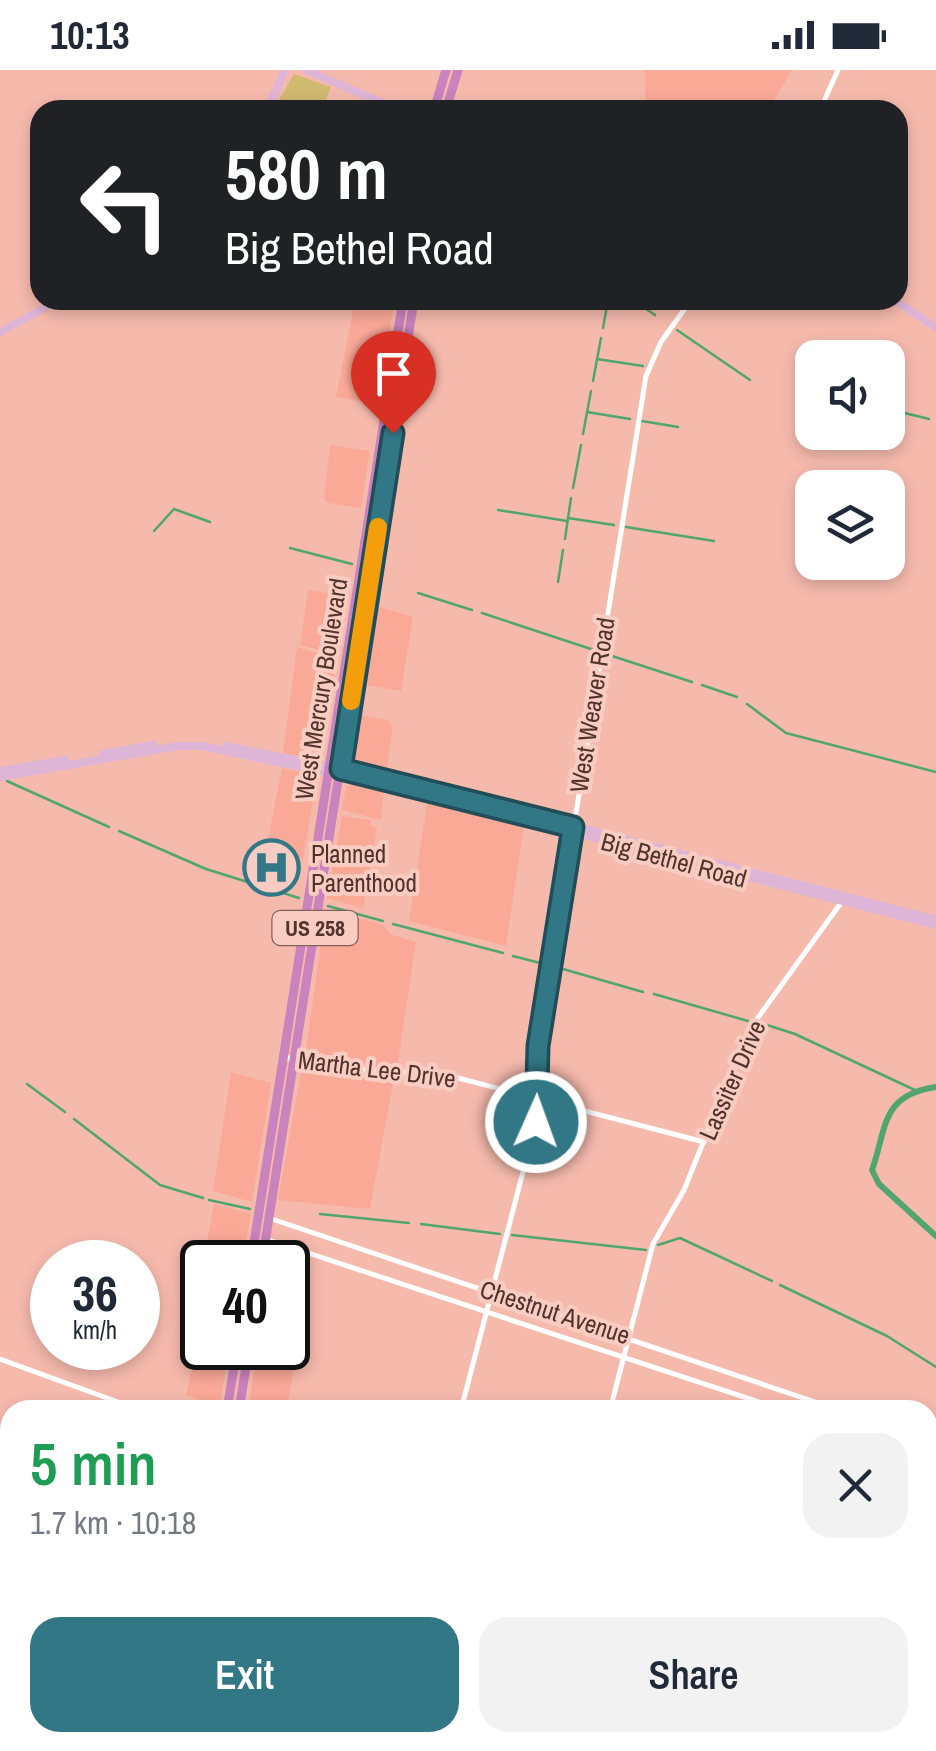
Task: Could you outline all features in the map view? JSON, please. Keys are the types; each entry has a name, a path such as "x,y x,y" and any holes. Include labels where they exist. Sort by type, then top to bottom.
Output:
{"highway":[{"path":"437,100 446,70"},
{"path":"449,100 458,70"},
{"name":"West Mercury Boulevard","path":"254,1240 401,310"},
{"name":"West Mercury Boulevard","path":"266,1239 412,310"},
{"path":"260,1206 260,1234 266,1239"},
{"path":"229,1400 233,1370"},
{"path":"241,1400 245,1370"}],"main road":[{"path":"271,100 285,70"},
{"path":"306,70 376,100"},
{"path":"908,309 936,328"},
{"path":"0,332 41,310"},
{"name":"Big Bethel Road","path":"0,774 185,740 271,755 329,771"},
{"name":"Big Bethel Road","path":"0,774 190,745 340,773 936,923"},
{"path":"260,745 271,755"}],"street":[{"path":"824,100 838,70"},
{"name":"West Weaver Road","path":"464,1400 536,1122 540,1099 538,1046 646,376 661,342 683,310"},
{"name":"Lassiter Drive","path":"613,1400 654,1240 693,1167 749,1032 843,900"},
{"name":"Martha Lee Drive","path":"282,1056 372,1071 419,1069 704,1142"},
{"name":"Chestnut Avenue","path":"269,1218 811,1400"},
{"name":"Chestnut Avenue","path":"266,1239 754,1400"},
{"path":"0,1360 112,1400"}],"shaded area":[{"path":"645,70 792,70 774,100 645,100"},
{"path":"294,74 331,87 326,100 279,100"},
{"path":"353,310 393,310 374,404 336,397"},
{"path":"330,445 370,451 361,508 324,499"},
{"path":"308,590 347,596 339,655 300,645"},
{"path":"374,605 413,617 401,691 359,684"},
{"path":"297,647 337,659 320,760 283,753"},
{"path":"354,714 387,720 393,726 386,776 350,768"},
{"path":"282,768 312,774 316,784 303,859 272,852 268,839"},
{"path":"353,784 384,789 381,820 342,810 346,787"},
{"path":"428,798 524,825 506,946 409,921"},
{"path":"342,816 371,820 371,826 377,828 363,908 327,898"},
{"path":"326,909 384,925 390,934 416,942 397,1068 305,1056"},
{"path":"307,1067 394,1079 370,1209 278,1200 301,1073"},
{"path":"231,1072 271,1083 252,1202 213,1191"},
{"path":"214,1204 251,1214 246,1240 207,1240"},
{"path":"192,1370 225,1370 221,1400 186,1395"},
{"path":"254,1370 294,1370 288,1400 250,1400"}],"waterway":[{"path":"603,328 606,310"},
{"path":"648,310 655,315"},
{"path":"677,330 750,380"},
{"path":"593,381 601,338"},
{"path":"597,359 643,366"},
{"path":"583,434 591,391"},
{"path":"587,412 630,419"},
{"path":"905,413 929,419"},
{"path":"642,421 678,427"},
{"path":"573,488 581,445"},
{"path":"565,539 571,498"},
{"path":"154,531 174,509 210,522"},
{"path":"498,510 567,521"},
{"path":"568,518 614,525"},
{"path":"626,527 714,541"},
{"path":"290,548 352,564"},
{"path":"558,582 563,550"},
{"path":"418,593 472,610"},
{"path":"482,613 594,650"},
{"path":"606,654 692,682"},
{"path":"702,685 737,697"},
{"path":"747,704 786,733 936,772"},
{"path":"7,781 109,827"},
{"path":"119,831 206,869 299,898"},
{"path":"328,906 383,921"},
{"path":"393,924 503,953"},
{"path":"513,956 544,964"},
{"path":"556,967 643,992"},
{"path":"654,994 748,1021"},
{"path":"761,1023 795,1034 917,1091"},
{"path":"27,1084 65,1112"},
{"path":"936,1087 918,1091 895,1106 872,1170 879,1184 936,1236"},
{"path":"74,1119 160,1185 203,1198"},
{"path":"209,1200 250,1209"},
{"path":"320,1214 409,1223"},
{"path":"421,1224 500,1234"},
{"path":"512,1235 646,1250"},
{"path":"658,1245 680,1238 772,1281"},
{"path":"780,1285 887,1336 936,1367"}],"slow traffic":[{"path":"351,701 378,527"}],"place":[{"name":"Planned Parenthood","path":"272,868"}],"route":[{"path":"393,433 341,769 573,827 538,1046 540,1099 536,1122"}]}
